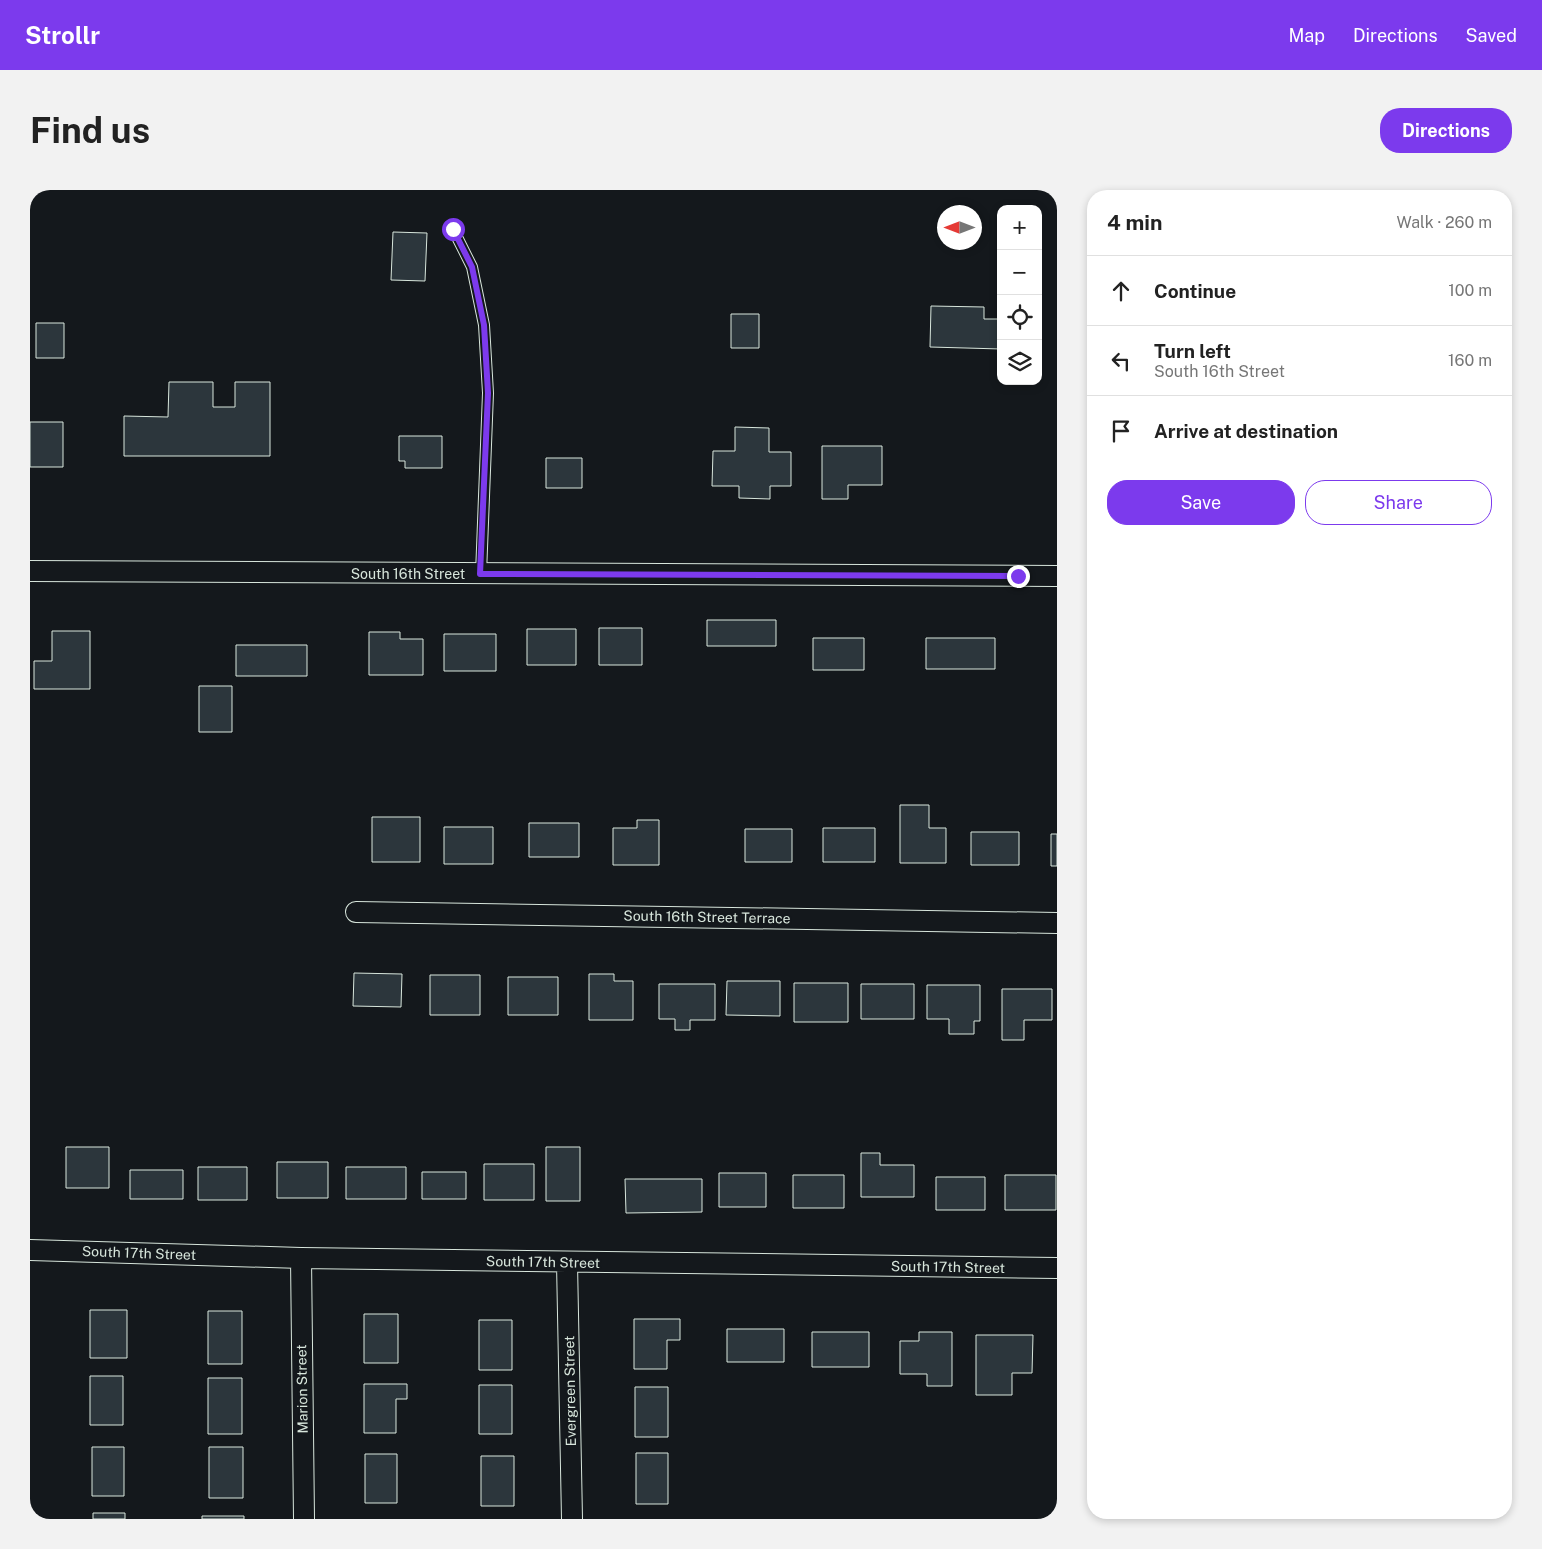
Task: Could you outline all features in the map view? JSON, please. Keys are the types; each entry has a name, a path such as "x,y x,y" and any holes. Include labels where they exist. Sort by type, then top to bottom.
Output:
{"street":[{"name":"South 16th Street","path":"30,571 1057,576"},
{"name":"South 16th Street Terrace","path":"356,912 1057,923"},
{"name":"South 17th Street","path":"30,1250 567,1263 1057,1268"},
{"name":"Marion Street","path":"301,1258 304,1519"},
{"name":"Evergreen Street","path":"567,1263 572,1519"}],"lane":[{"path":"453,229 472,267 484,325 488,393 480,574"}],"building":[{"path":"393,232 427,233 425,281 391,280"},
{"path":"931,306 984,307 984,319 997,319 997,349 930,347"},
{"path":"731,314 759,314 759,348 731,348"},
{"path":"36,323 64,323 64,358 36,358"},
{"path":"169,382 213,382 213,407 235,407 235,382 270,382 270,456 124,456 124,416 168,417"},
{"path":"30,422 63,422 63,467 30,467"},
{"path":"735,427 769,428 769,452 791,452 791,486 770,486 770,499 739,498 739,486 712,486 713,451 735,451"},
{"path":"399,436 442,436 442,468 405,468 405,461 399,461"},
{"path":"822,446 882,446 882,485 848,485 848,499 822,499"},
{"path":"546,458 582,458 582,488 546,488"},
{"path":"707,620 776,620 776,646 707,646"},
{"path":"599,628 642,628 642,665 599,665"},
{"path":"527,629 576,629 576,665 527,665"},
{"path":"52,631 90,631 90,689 34,689 34,661 52,661"},
{"path":"369,632 400,632 400,639 423,639 423,675 369,675"},
{"path":"444,634 496,634 496,671 444,671"},
{"path":"813,638 864,638 864,670 813,670"},
{"path":"926,638 995,638 995,669 926,669"},
{"path":"236,645 307,645 307,676 236,676"},
{"path":"199,686 232,686 232,732 199,732"},
{"path":"900,805 929,805 929,828 946,828 946,863 900,863"},
{"path":"372,817 420,817 420,862 372,862"},
{"path":"637,820 659,820 659,865 613,865 613,828 637,828"},
{"path":"529,823 579,823 579,857 529,857"},
{"path":"444,827 493,827 493,864 444,864"},
{"path":"823,828 875,828 875,862 823,862"},
{"path":"745,829 792,829 792,862 745,862"},
{"path":"971,832 1019,832 1019,865 971,865"},
{"path":"1051,834 1057,834 1057,866 1051,866"},
{"path":"354,973 402,974 401,1007 353,1006"},
{"path":"589,974 614,974 614,981 633,981 633,1020 589,1020"},
{"path":"430,975 480,975 480,1015 430,1015"},
{"path":"508,977 558,977 558,1015 508,1015"},
{"path":"727,981 780,981 780,1016 726,1015"},
{"path":"794,983 848,983 848,1022 794,1022"},
{"path":"659,984 715,984 715,1020 690,1020 690,1030 675,1030 675,1019 659,1019"},
{"path":"861,984 914,984 914,1019 861,1019"},
{"path":"927,985 980,985 980,1021 974,1021 974,1034 949,1034 949,1019 927,1019"},
{"path":"1002,989 1052,989 1052,1020 1024,1020 1024,1040 1002,1040"},
{"path":"66,1147 109,1147 109,1188 66,1188"},
{"path":"546,1147 580,1147 580,1201 546,1201"},
{"path":"861,1153 880,1153 880,1165 914,1165 914,1197 861,1197"},
{"path":"277,1162 328,1162 328,1198 277,1198"},
{"path":"484,1164 534,1164 534,1200 484,1200"},
{"path":"198,1167 247,1167 247,1200 198,1200"},
{"path":"346,1167 406,1167 406,1199 346,1199"},
{"path":"130,1170 183,1170 183,1199 130,1199"},
{"path":"422,1172 466,1172 466,1199 422,1199"},
{"path":"719,1173 766,1173 766,1207 719,1207"},
{"path":"793,1175 844,1175 844,1208 793,1208"},
{"path":"1005,1175 1056,1175 1056,1210 1005,1210"},
{"path":"936,1177 985,1177 985,1210 936,1210"},
{"path":"625,1179 702,1179 702,1212 626,1213"},
{"path":"90,1310 127,1310 127,1358 90,1358"},
{"path":"208,1311 242,1311 242,1364 208,1364"},
{"path":"364,1314 398,1314 398,1363 364,1363"},
{"path":"634,1319 680,1319 680,1340 667,1340 667,1369 634,1369"},
{"path":"479,1320 512,1320 512,1370 479,1370"},
{"path":"727,1329 784,1329 784,1362 727,1362"},
{"path":"812,1332 869,1332 869,1367 812,1367"},
{"path":"919,1332 952,1332 952,1386 927,1386 927,1374 900,1374 900,1341 919,1341"},
{"path":"976,1335 1033,1335 1032,1373 1012,1373 1012,1395 976,1395"},
{"path":"90,1376 123,1376 123,1425 90,1425"},
{"path":"208,1378 242,1378 242,1434 208,1434"},
{"path":"364,1384 407,1384 407,1399 396,1399 396,1433 364,1433"},
{"path":"479,1385 512,1385 512,1434 479,1434"},
{"path":"635,1387 668,1387 668,1437 635,1437"},
{"path":"92,1447 124,1447 124,1496 92,1496"},
{"path":"209,1447 243,1447 243,1498 209,1498"},
{"path":"636,1453 668,1453 668,1504 636,1504"},
{"path":"365,1454 397,1454 397,1503 365,1503"},
{"path":"481,1456 514,1456 514,1506 481,1506"},
{"path":"93,1513 125,1513 125,1519 93,1519"},
{"path":"202,1516 244,1516 244,1519 202,1519"}],"route":[{"path":"453,229 472,267 484,325 488,393 480,574 1018,576"}]}
